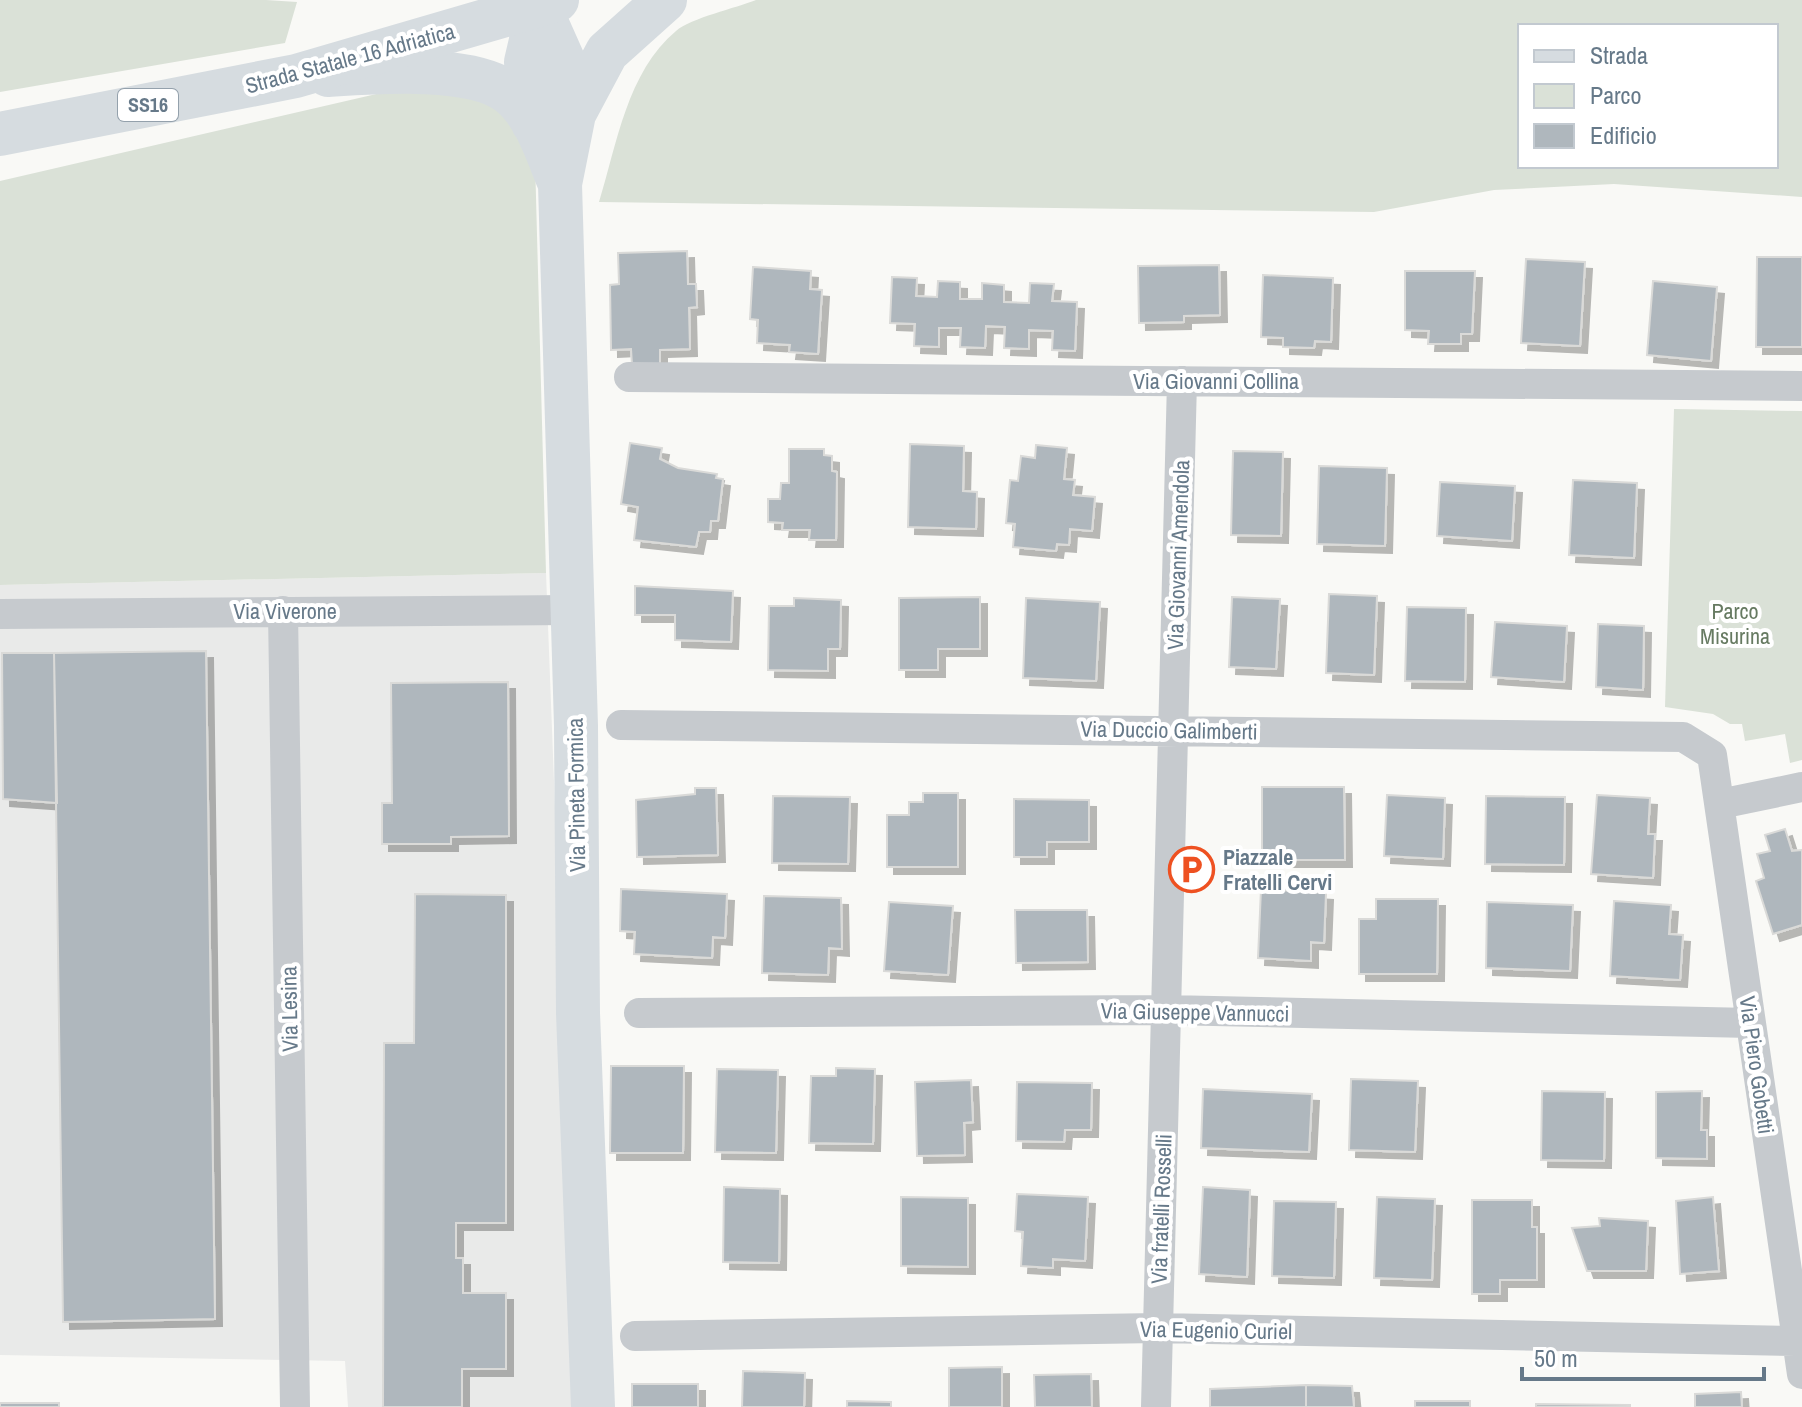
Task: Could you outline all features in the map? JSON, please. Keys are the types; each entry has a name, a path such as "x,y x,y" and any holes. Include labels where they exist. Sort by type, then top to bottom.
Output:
{"street":[{"name":"Via Pineta Formica","path":"554,118 607,52 665,0"},
{"name":"Via Pineta Formica","path":"548,3 526,62 554,118 560,184 578,1013 593,1407"},
{"name":"Strada Statale 16 Adriatica","path":"0,134 296,76 548,3"},
{"path":"296,76 376,72 461,75 508,93 554,118"},
{"name":"Via Giovanni Collina","path":"629,377 1802,386"},
{"name":"Via Giovanni Amendola","path":"1173,730 1182,381"},
{"name":"Via Viverone","path":"0,614 571,610"},
{"name":"Via Lesina","path":"283,611 295,1407"},
{"name":"Via Duccio Galimberti","path":"621,725 1683,737 1712,755"},
{"path":"1167,1010 1173,730"},
{"name":"Via Piero Gobetti","path":"1712,755 1802,1374"},
{"path":"1720,804 1802,787"},
{"name":"Via Giuseppe Vannucci","path":"639,1013 1167,1010 1751,1023"},
{"name":"Via fratelli Rosselli","path":"1156,1407 1167,1010"},
{"name":"Via Eugenio Curiel","path":"635,1336 1158,1328 1796,1341"}],"shaded area":[{"path":"546,573 578,1407 348,1407 345,1361 0,1355 0,585"}],"green space":[{"path":"0,0 297,2 285,43 0,92"},
{"path":"756,0 1802,0 1802,197 1614,184 1494,190 1374,212 599,202 626,110 646,67 676,31"},
{"path":"443,85 501,107 535,159 546,573 0,585 0,181 398,89"},
{"name":"Parco Misurina","path":"1674,409 1802,411 1802,760 1790,763 1785,734 1745,741 1742,724 1730,724 1713,714 1665,707"}],"building":[{"path":"687,251 688,284 696,284 697,307 689,308 690,349 660,350 660,364 632,365 631,349 611,350 610,285 619,284 618,253"},
{"path":"1757,257 1802,257 1802,347 1756,347"},
{"path":"1526,259 1585,262 1580,346 1521,343"},
{"path":"1219,265 1220,315 1184,316 1184,322 1139,323 1138,266"},
{"path":"753,267 811,271 810,289 822,290 818,354 789,352 790,345 757,343 758,320 750,319"},
{"path":"1405,271 1475,271 1472,334 1461,334 1461,344 1428,344 1429,331 1405,330"},
{"path":"1263,275 1333,278 1331,342 1315,341 1314,348 1283,347 1283,338 1261,337"},
{"path":"892,277 917,278 916,296 937,297 938,281 960,282 960,299 982,299 982,283 1004,285 1004,302 1029,303 1030,283 1054,284 1052,301 1077,302 1075,351 1052,350 1053,331 1029,330 1029,349 1004,348 1005,327 986,326 985,348 960,347 961,328 939,328 939,347 914,346 915,324 890,323"},
{"path":"1653,281 1717,287 1711,361 1647,355"},
{"path":"630,443 662,448 660,459 678,468 717,474 716,478 723,479 718,521 711,521 710,532 699,532 696,547 634,540 638,507 621,504"},
{"path":"910,444 964,446 963,491 977,492 976,529 908,527"},
{"path":"1036,445 1067,448 1064,479 1075,480 1073,495 1095,497 1092,531 1070,529 1069,545 1057,544 1056,551 1013,547 1015,524 1006,523 1010,480 1018,481 1021,456 1035,458"},
{"path":"789,449 824,449 824,455 832,456 832,471 837,472 836,540 809,540 810,530 782,530 783,523 768,522 768,499 780,499 781,483 789,483"},
{"path":"1233,451 1283,452 1281,536 1231,535"},
{"path":"1319,466 1387,468 1385,546 1317,544"},
{"path":"1573,480 1637,483 1634,558 1569,555"},
{"path":"1440,482 1515,486 1512,541 1437,536"},
{"path":"635,586 733,591 731,642 675,640 675,615 635,615"},
{"path":"1329,594 1377,596 1374,675 1326,673"},
{"path":"980,597 980,649 938,649 938,670 899,670 899,598"},
{"path":"1232,597 1280,599 1276,669 1229,667"},
{"path":"794,598 841,600 840,649 828,649 828,671 768,670 769,606 794,606"},
{"path":"1026,598 1100,602 1096,681 1023,678"},
{"path":"1407,607 1466,608 1465,682 1405,681"},
{"path":"1495,622 1567,626 1564,682 1491,677"},
{"path":"1598,624 1644,626 1643,690 1596,687"},
{"path":"206,651 215,1319 63,1322 54,653"},
{"path":"2,653 54,653 57,803 3,799"},
{"path":"508,682 509,836 451,837 451,844 382,844 382,803 392,803 391,683"},
{"path":"1262,787 1344,787 1345,860 1262,860"},
{"path":"695,788 716,788 718,855 637,857 636,800 695,794"},
{"path":"923,793 958,793 958,867 887,867 887,815 909,815 909,802 923,802"},
{"path":"1387,795 1445,798 1443,859 1384,856"},
{"path":"1597,795 1650,798 1648,834 1655,834 1653,878 1591,874"},
{"path":"773,796 850,797 848,864 772,863"},
{"path":"1486,796 1565,797 1564,865 1485,864"},
{"path":"1014,799 1089,800 1089,842 1047,842 1047,857 1014,857"},
{"path":"1785,829 1792,851 1802,850 1802,925 1773,934 1756,881 1764,878 1757,854 1770,851 1765,835"},
{"path":"621,889 727,894 725,938 713,937 712,958 634,954 635,932 620,931"},
{"path":"1261,889 1326,893 1324,943 1311,942 1311,961 1258,958"},
{"path":"415,894 506,895 506,1223 456,1223 456,1258 463,1258 463,1293 506,1293 506,1369 462,1369 462,1407 383,1407 384,1043 414,1043"},
{"path":"764,896 841,898 842,949 829,948 828,975 762,973"},
{"path":"1376,899 1438,899 1437,974 1359,974 1359,919 1376,919"},
{"path":"1614,901 1671,905 1669,934 1683,935 1680,980 1610,976"},
{"path":"889,902 953,906 948,975 884,971"},
{"path":"1487,902 1573,905 1570,971 1486,968"},
{"path":"1015,910 1087,910 1088,962 1016,963"},
{"path":"611,1066 684,1066 683,1153 610,1153"},
{"path":"836,1068 875,1069 873,1144 809,1143 811,1076 836,1076"},
{"path":"717,1069 778,1070 776,1153 715,1152"},
{"path":"1351,1079 1418,1081 1415,1152 1349,1150"},
{"path":"971,1080 973,1122 964,1123 965,1155 917,1156 915,1082"},
{"path":"1017,1082 1092,1083 1091,1130 1065,1130 1064,1142 1016,1141"},
{"path":"1203,1089 1312,1094 1309,1152 1201,1148"},
{"path":"1542,1091 1605,1092 1604,1161 1541,1160"},
{"path":"1702,1091 1701,1130 1707,1130 1707,1159 1656,1158 1656,1092"},
{"path":"724,1187 780,1189 779,1263 723,1262"},
{"path":"1203,1187 1250,1190 1247,1277 1199,1274"},
{"path":"1017,1194 1088,1197 1085,1261 1053,1259 1053,1268 1021,1266 1023,1232 1015,1231"},
{"path":"901,1197 968,1198 968,1267 901,1266"},
{"path":"1377,1197 1435,1199 1432,1280 1374,1278"},
{"path":"1713,1197 1719,1271 1680,1274 1676,1201"},
{"path":"1472,1200 1532,1200 1532,1227 1537,1227 1537,1280 1500,1280 1500,1294 1472,1294"},
{"path":"1274,1201 1336,1202 1334,1278 1272,1276"},
{"path":"1599,1218 1648,1221 1646,1271 1587,1271 1572,1228 1600,1226"},
{"path":"1002,1367 1002,1407 949,1407 949,1368"},
{"path":"743,1371 805,1373 804,1407 742,1407"},
{"path":"1091,1374 1092,1407 1035,1407 1034,1375"},
{"path":"632,1384 698,1384 698,1407 632,1407"},
{"path":"1306,1385 1352,1386 1354,1407 1306,1407"},
{"path":"1306,1385 1306,1407 1210,1407 1210,1389"},
{"path":"1741,1392 1742,1407 1695,1407 1695,1394"},
{"path":"847,1401 891,1402 891,1407 847,1407"},
{"path":"1415,1401 1470,1401 1470,1407 1415,1407"},
{"path":"0,1403 59,1403 59,1407 0,1407"},
{"path":"1536,1404 1630,1405 1630,1407 1536,1407"}],"place":[{"name":"Piazzale Fratelli Cervi","path":"1192,870"}]}
